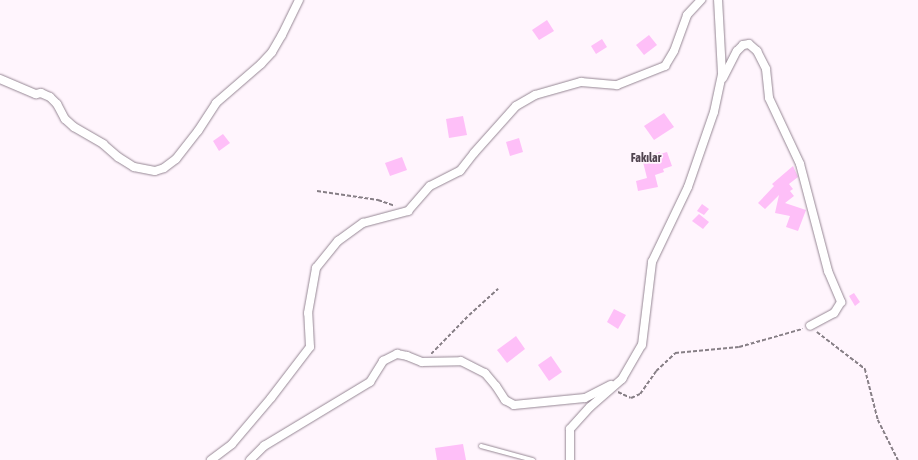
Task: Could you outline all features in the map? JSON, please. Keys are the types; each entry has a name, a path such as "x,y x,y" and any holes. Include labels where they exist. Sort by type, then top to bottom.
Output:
{"street":[{"path":"0,79 36,94 50,97 57,104 65,119 74,127 103,144 118,157 134,167 155,171 164,168 176,159 198,131 216,103 268,56 282,35 299,0"},
{"path":"211,460 232,444 271,398 310,347 308,313 316,268 338,241 363,223 408,211 430,186 460,171 516,106 535,95 581,82 617,85 666,66 674,51 687,15 701,0"},
{"path":"570,460 570,429 590,406 622,379 642,345 652,262 688,187 714,112 720,85 722,73 718,0"},
{"path":"720,85 737,51 743,44 749,44 757,51 766,69 769,98 800,164 828,271 840,302 834,314 810,326"},
{"path":"250,460 264,446 370,382 384,361 396,354 407,356 422,362 461,361 485,373 496,386 504,400 514,405 585,398 622,379"}],"lane":[{"path":"481,446 533,460"}],"path":[{"path":"317,191 378,200 408,211"},
{"path":"422,362 469,315 498,289"},
{"path":"611,389 631,398 640,394 656,371 675,353 739,347 810,326 865,369 878,420 898,460"}],"building":[{"path":"547,20 554,31 539,40 532,30"},
{"path":"649,35 657,45 644,55 636,45"},
{"path":"602,39 607,47 596,54 591,46"},
{"path":"664,113 674,127 654,140 644,126"},
{"path":"463,116 467,135 449,138 446,119"},
{"path":"223,134 230,143 219,151 213,141"},
{"path":"519,138 523,152 510,156 506,142"},
{"path":"660,152 660,154 667,152 672,166 663,169 664,172 655,175 658,187 638,191 636,181 647,178 642,158"},
{"path":"402,157 407,170 390,176 385,163"},
{"path":"793,166 798,177 789,184 793,189 790,191 794,196 785,203 806,210 798,231 786,227 790,216 775,213 779,195 765,209 758,203 774,186 772,184"},
{"path":"702,204 709,209 704,215 697,211"},
{"path":"699,214 709,222 703,229 692,221"},
{"path":"854,293 860,302 855,306 849,296"},
{"path":"614,309 626,315 618,329 607,322"},
{"path":"516,336 525,349 507,363 497,350"},
{"path":"551,356 562,372 549,381 538,365"},
{"path":"463,444 466,460 437,460 435,448"}],"district":[{"name":"Fakılar","path":"646,159"}]}
